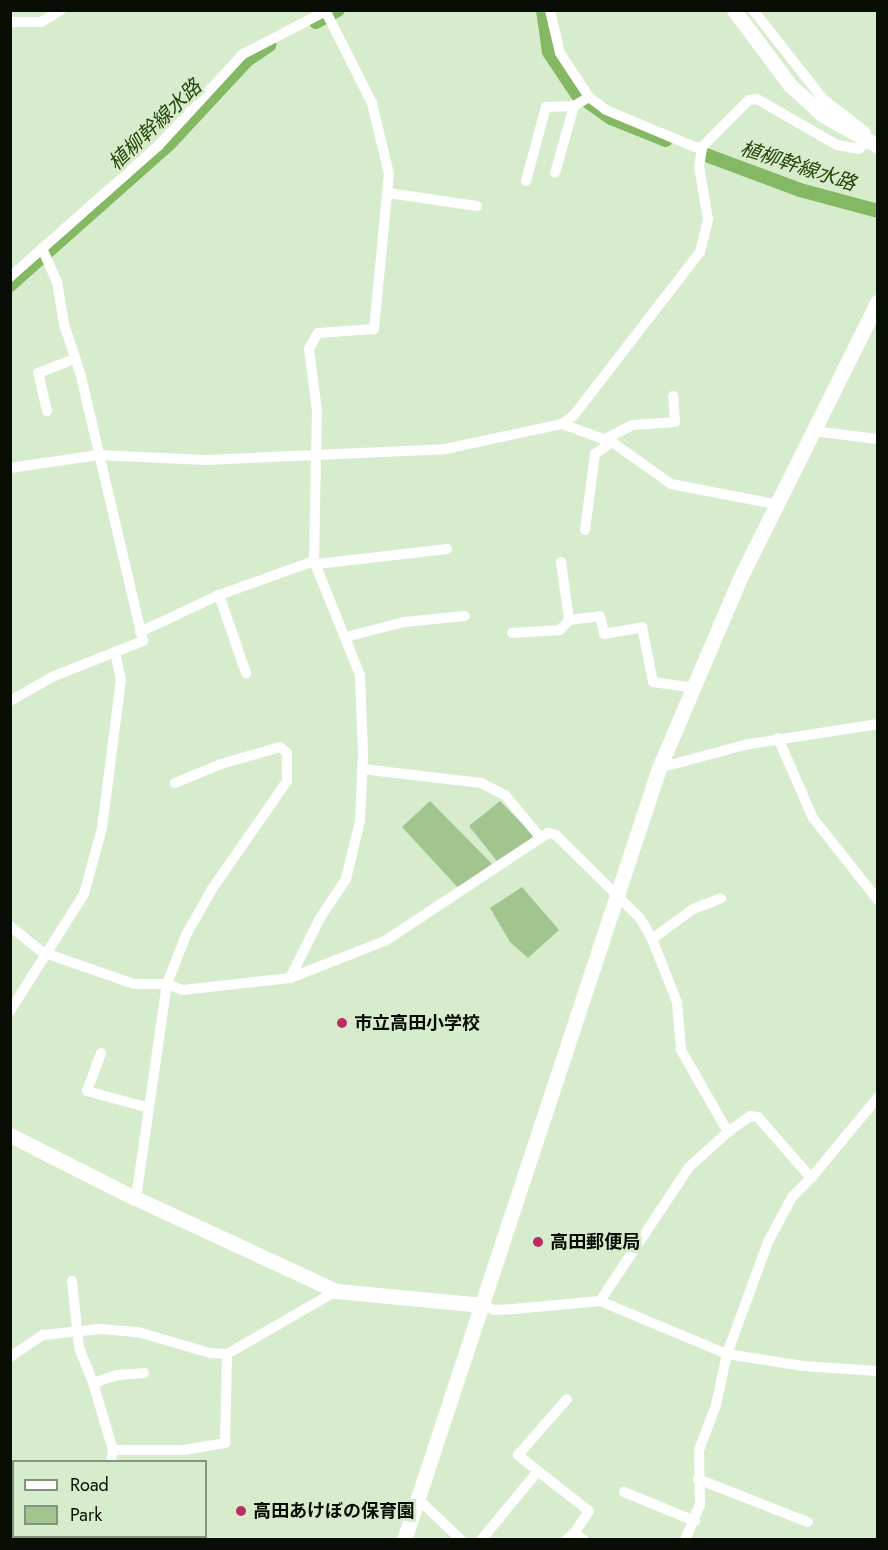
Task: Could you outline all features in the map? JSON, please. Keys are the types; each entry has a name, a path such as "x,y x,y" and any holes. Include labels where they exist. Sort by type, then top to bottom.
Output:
{"street":[{"path":"10,22 41,22 61,10"},
{"path":"550,10 560,53 583,101 555,173"},
{"path":"734,10 789,86 823,115 874,143"},
{"path":"753,10 823,99 874,143"},
{"path":"10,277 44,253 158,146 243,54 328,14 372,103 387,160 388,193 374,329 318,333 309,349 317,411 316,562 360,675 362,769 360,821 346,879 320,918 290,978"},
{"path":"10,468 98,455 206,460 444,449 562,424 574,415 700,252 708,219 699,168 702,147 749,100 757,99 837,145 859,149 874,143"},
{"path":"526,181 546,107 583,101 702,147"},
{"path":"388,193 477,206"},
{"path":"10,701 52,677 143,640 57,282 44,253"},
{"path":"404,1539 483,1305 616,895 659,768 690,687 775,504 878,301"},
{"path":"47,411 38,374 75,359"},
{"path":"585,530 595,454 609,440 633,425 675,422 673,396"},
{"path":"562,424 609,440 670,484 775,504"},
{"path":"813,431 878,439"},
{"path":"140,632 219,595 316,562 447,549"},
{"path":"561,562 569,621"},
{"path":"219,595 246,673"},
{"path":"346,637 404,622 465,616"},
{"path":"512,633 560,630 569,621 600,616 604,634 642,627 653,682 690,687"},
{"path":"10,1011 84,894 102,828 121,680 115,652"},
{"path":"659,768 778,738 878,724"},
{"path":"778,738 813,818 878,900"},
{"path":"136,1198 167,984 186,935 212,890 287,781 287,753 280,747 175,783"},
{"path":"362,769 481,783 505,795 541,838"},
{"path":"10,926 48,954 110,979 134,984 167,984 183,990 290,978 385,942 548,833 556,835 600,883 639,918 652,939 677,1002 681,1050 728,1132"},
{"path":"652,939 693,909 721,898"},
{"path":"100,1053 87,1091 149,1108"},
{"path":"685,1539 700,1506 699,1450 716,1406 727,1354 768,1242 792,1197 811,1178 878,1097"},
{"path":"600,1301 689,1167 728,1132 750,1116 758,1118 811,1178"},
{"path":"10,1135 136,1198 336,1291 483,1305 494,1310 600,1301 727,1354 803,1366 878,1371"},
{"path":"72,1281 79,1348 93,1383 113,1450 111,1460"},
{"path":"10,1357 43,1335 79,1331 138,1332 210,1353 227,1354 336,1291"},
{"path":"113,1450 184,1450 225,1443 227,1354"},
{"path":"93,1383 117,1375 144,1373"},
{"path":"567,1399 518,1455 589,1511 570,1536 584,1539"},
{"path":"481,1539 538,1471"},
{"path":"698,1479 808,1522"},
{"path":"624,1492 695,1521"},
{"path":"418,1499 461,1539"}],"green space":[{"path":"430,801 495,867 461,891 402,827"},
{"path":"500,801 537,839 500,865 469,826"},
{"path":"522,887 559,930 528,958 510,942 490,908"}],"waterway":[{"name":"植柳幹線水路","path":"316,22 338,10"},
{"name":"植柳幹線水路","path":"543,10 549,52 577,94 611,118 666,140"},
{"name":"植柳幹線水路","path":"10,285 170,143 247,60 269,45"},
{"name":"植柳幹線水路","path":"706,155 800,190 878,211"}],"place":[{"name":"市立高田小学校","path":"342,1023"},
{"name":"高田郵便局","path":"538,1242"},
{"name":"高田あけぼの保育園","path":"241,1511"}]}
